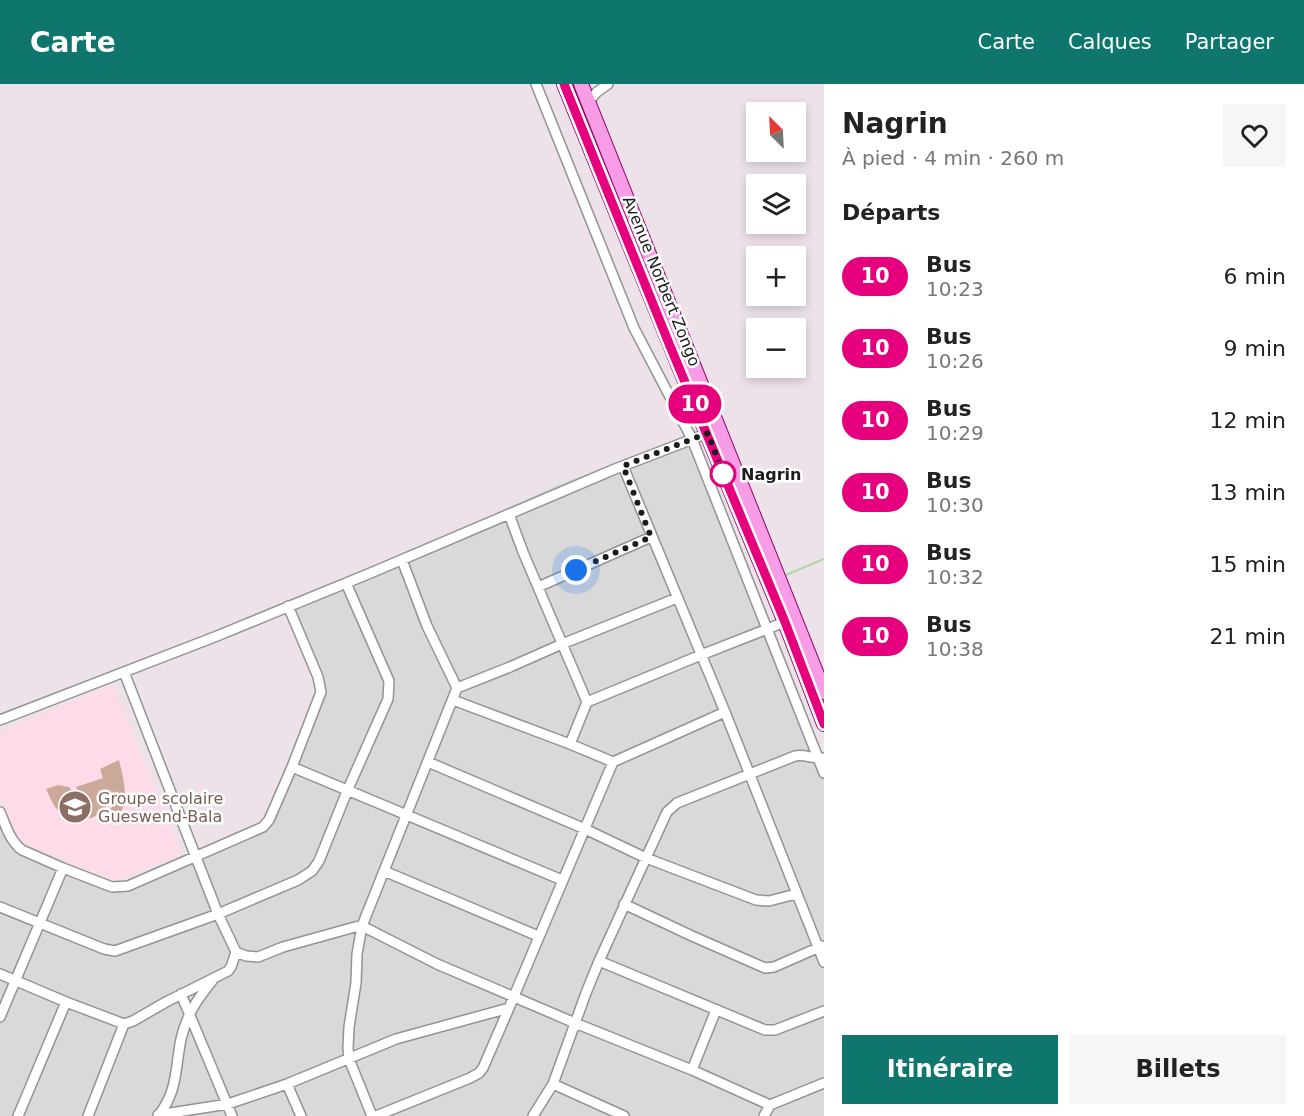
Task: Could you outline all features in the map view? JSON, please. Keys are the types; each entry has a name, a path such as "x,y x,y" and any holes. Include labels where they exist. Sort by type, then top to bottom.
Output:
{"main road":[{"name":"Avenue Norbert Zongo","path":"564,84 670,346 713,431 824,692"},
{"name":"Avenue Norbert Zongo","path":"581,84 684,339 713,431 722,470 785,622 824,724"}],"street":[{"path":"536,84 634,327 692,439 767,630 821,758 824,773"},
{"path":"588,102 608,84"},
{"path":"0,720 216,636 623,466 713,431"},
{"path":"623,466 725,712 796,894 821,947 824,962"},
{"path":"707,477 722,470"},
{"path":"509,514 587,702 570,744"},
{"path":"538,587 651,537"},
{"path":"402,560 427,626 457,688 362,926 349,1028 349,1059 374,1116 471,1078 483,1068 613,762 725,712"},
{"path":"0,907 104,949 116,951 218,914 312,871 319,861 390,692 389,681 346,583"},
{"path":"457,688 677,598"},
{"path":"0,812 12,839 22,850 112,887 128,886 255,831 266,824 321,695 321,689 288,606"},
{"path":"587,702 785,622"},
{"path":"124,672 218,914 236,952 258,957 283,947 362,926 437,964 692,1070 770,1105"},
{"path":"453,700 613,762"},
{"path":"534,1116 553,1084 599,961 667,813 673,806 795,756 806,755 821,758"},
{"path":"428,762 585,829 646,858 756,900 770,901 796,894"},
{"path":"292,767 562,880"},
{"path":"0,1017 63,868"},
{"path":"384,870 538,936"},
{"path":"624,904 765,968 774,967 821,947"},
{"path":"0,974 124,1024 228,971 236,952"},
{"path":"599,961 760,1029 775,1030 824,1011"},
{"path":"157,1116 167,1103 172,1090 181,1039 189,1014 214,980"},
{"path":"181,994 232,1116"},
{"path":"18,1116 66,1002"},
{"path":"157,1116 228,1104 287,1084 396,1039 509,1008"},
{"path":"692,1070 716,1010"},
{"path":"88,1116 124,1024"},
{"path":"765,1116 770,1105 824,1083"},
{"path":"287,1084 301,1116"},
{"path":"553,1084 624,1116"}],"shaded area":[{"path":"686,437 766,613 824,756 824,1116 0,1116 0,824 10,847 117,891 265,830 327,689 294,608 557,485"},
{"path":"110,686 114,688 181,851 180,855 115,881 19,841 0,794 0,732"},
{"path":"119,760 125,797 124,805 117,817 110,809 116,803 115,791 104,810 94,817 82,819 70,817 55,807 46,789 58,785 69,787 76,796 80,794 76,787 103,778 100,769"}],"waterway":[{"path":"786,575 824,559"}],"bus line":[{"name":"10","path":"564,84 785,622 824,724"}],"place":[{"name":"Nagrin","path":"723,474"},
{"name":"Groupe scolaire Gueswend-Bala","path":"75,807"}],"route":[{"path":"576,570 651,537 623,466 708,433 723,474"}]}
